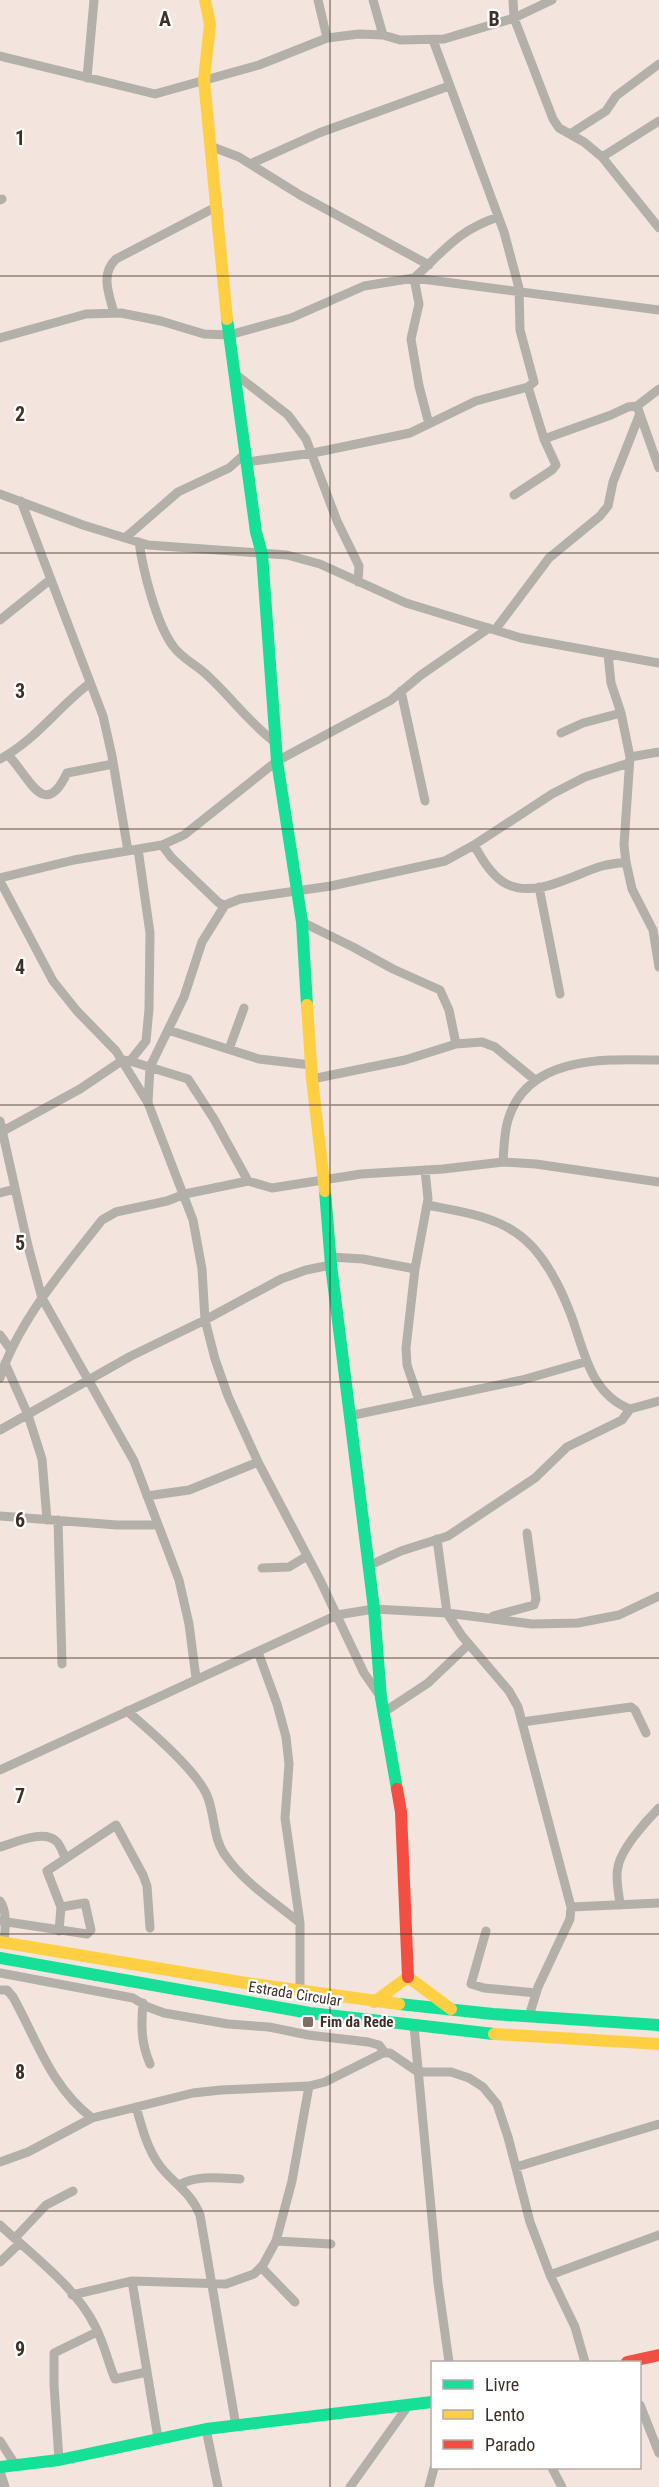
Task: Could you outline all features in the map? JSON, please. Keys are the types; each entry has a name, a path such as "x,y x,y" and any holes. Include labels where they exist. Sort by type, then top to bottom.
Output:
{"street":[{"path":"87,78 94,0"},
{"path":"206,0 210,24 204,80 229,335 256,532 262,554 277,761 302,922 312,1079 331,1261 374,1609 381,1698 401,1812 408,1977"},
{"path":"318,0 327,38"},
{"path":"372,0 383,35"},
{"path":"513,0 514,18 553,119 559,128 584,142 602,157 659,228"},
{"path":"0,56 155,94 259,65 327,38 359,34 434,40 475,32 514,18 552,0"},
{"path":"125,538 178,492 229,468 247,462 313,453 410,433 476,401 528,387 534,382 520,330 519,293 504,232 434,40"},
{"path":"570,134 606,111 616,96 659,64"},
{"path":"250,164 319,133 449,86"},
{"path":"602,157 659,121"},
{"path":"210,146 250,164 300,195 429,265"},
{"path":"114,313 106,279 108,267 116,259 216,207"},
{"path":"414,278 450,242 473,225 498,216"},
{"path":"414,278 419,304 411,339 419,386 429,424"},
{"path":"0,338 86,314 114,313 161,321 204,334 229,335 291,318 364,286 414,278 659,310"},
{"path":"234,373 288,415 313,453 337,521 359,566 358,582"},
{"path":"514,495 556,465 544,439 528,387"},
{"path":"544,439 628,407 637,406 659,389"},
{"path":"637,406 659,468"},
{"path":"381,1698 364,1673 337,1615 258,1462 228,1396 205,1320 198,1244 184,1194 148,1103 141,1095 127,1061 77,1011 53,981 0,879 74,860 162,845 184,835 277,761 351,722 401,692 492,629 549,558 600,516 608,506 613,483 639,416"},
{"path":"229,468 247,462"},
{"path":"0,494 83,525 148,545 287,555 320,564 406,603 520,638 659,663"},
{"path":"3,1131 127,1061 146,1041 149,1023 150,933 103,716 21,501"},
{"path":"139,542 142,564 160,620 172,646 207,674 255,728 276,743"},
{"path":"0,620 51,579"},
{"path":"608,654 611,683 621,713 629,760 624,845 626,862 632,889 653,930 659,967"},
{"path":"90,683 28,742 4,757 20,766 34,790 42,795 51,795 57,791 67,773 113,764"},
{"path":"401,692 425,801"},
{"path":"561,733 583,723 621,713"},
{"path":"148,1103 150,1067 184,997 202,942 225,906 240,899 365,880 455,857 552,794 585,777 629,760 659,752"},
{"path":"162,845 189,875 225,906"},
{"path":"474,845 494,874 505,883 514,886 539,887 604,865 626,862"},
{"path":"539,887 550,955 560,994"},
{"path":"302,922 353,946 393,969 440,990 449,1010 456,1044"},
{"path":"229,1049 244,1008"},
{"path":"168,1030 270,1061 311,1065"},
{"path":"312,1079 405,1060 456,1044 482,1041 490,1043 535,1080"},
{"path":"503,1162 510,1113 519,1098 535,1080 557,1069 587,1061 659,1060"},
{"path":"127,1061 188,1079 214,1119 248,1181"},
{"path":"0,1121 42,1298 134,1461 179,1580 189,1624 196,1678"},
{"path":"0,1378 11,1350 42,1298 108,1215 184,1194 248,1181 272,1188 361,1174 503,1162 536,1164 659,1182"},
{"path":"419,1400 407,1365 406,1348 415,1269 428,1205 425,1170"},
{"path":"0,1193 15,1189"},
{"path":"428,1205 489,1220 516,1232 535,1250 562,1294 585,1362 604,1392 619,1405 630,1409 659,1401"},
{"path":"0,1430 131,1356 281,1279 331,1261 363,1259 415,1269"},
{"path":"0,1335 11,1350"},
{"path":"349,1416 522,1380 585,1362"},
{"path":"5,1363 28,1415 42,1459 53,1520 62,1664"},
{"path":"368,1566 466,1526 535,1478 567,1447 622,1419 630,1409"},
{"path":"147,1496 189,1490 258,1462"},
{"path":"0,1516 117,1525 158,1525"},
{"path":"488,1617 534,1605 536,1599 527,1533"},
{"path":"437,1539 447,1613 462,1636 509,1691 518,1707 571,1907 570,1919 536,1993 530,2016"},
{"path":"262,1568 289,1567 307,1556"},
{"path":"0,1770 196,1678 258,1652 321,1620 337,1615 374,1609 447,1613 532,1624 578,1623 619,1615 659,1596"},
{"path":"384,1712 428,1683 469,1644"},
{"path":"258,1652 286,1737 289,1764 285,1818 300,1923 300,1993"},
{"path":"522,1722 631,1707 635,1710 646,1733"},
{"path":"127,1711 176,1756 208,1796 214,1828 223,1853 238,1873 300,1923"},
{"path":"620,1905 617,1875 620,1859 636,1835 659,1808"},
{"path":"59,1930 61,1906 47,1871 116,1825 147,1886 150,1928"},
{"path":"0,1847 38,1837 47,1837 56,1841 65,1857"},
{"path":"0,1901 3,1906 2,1942"},
{"path":"2,1922 81,1935 91,1930 86,1903 61,1906"},
{"path":"571,1907 659,1903"},
{"path":"486,1930 471,1984 484,1988 536,1993"},
{"name":"Estrada Circular","path":"2,1942 300,1993 592,2022 659,2025"},
{"path":"5,1959 1,1974 133,1998 164,2013 228,2024 269,2027 308,2035 368,2042 379,2045 385,2053 418,2072 451,2073 483,2087 497,2104 530,2222 550,2276 575,2327 585,2361"},
{"name":"Estrada Circular","path":"5,1959 300,2011 414,2026 659,2044"},
{"path":"374,2002 408,1977"},
{"path":"408,1977 451,2009"},
{"path":"0,1990 7,1990 13,1997 42,2057 67,2095 92,2118"},
{"path":"143,2003 141,2022 143,2046 150,2064"},
{"path":"414,2026 438,2283 449,2361"},
{"path":"0,2162 28,2151 92,2118 177,2097 221,2090 309,2086 325,2082 385,2053"},
{"path":"72,2295 132,2281 212,2284 239,2281 254,2274 261,2267 276,2241 292,2181 309,2086"},
{"path":"136,2107 154,2156 164,2171 189,2194 200,2215 236,2426"},
{"path":"516,2167 659,2124"},
{"path":"179,2185 188,2180 206,2178 240,2179"},
{"path":"0,2262 46,2205 73,2191"},
{"path":"0,2225 85,2310 97,2332 116,2380 147,2372"},
{"path":"550,2276 659,2235"},
{"path":"276,2241 331,2244"},
{"path":"261,2267 295,2302"},
{"path":"132,2281 158,2438"},
{"path":"59,2460 54,2354 97,2332"},
{"path":"642,2364 659,2355"},
{"path":"4,2487 0,2469 59,2460 206,2429 431,2402"},
{"path":"350,2487 408,2406"},
{"path":"641,2410 659,2453"},
{"path":"206,2429 218,2487"},
{"path":"0,2440 16,2466"},
{"path":"429,2487 434,2469"},
{"path":"553,2469 562,2487"}],"traffic: fast":[{"path":"227,319 256,532 262,554 277,761 302,922 307,1005"},
{"path":"325,1191 331,1265 374,1609 381,1698 397,1789"},
{"path":"0,1958 310,2013 494,2034"},
{"path":"399,2004 493,2014 659,2025"},
{"path":"0,2467 59,2460 206,2429 431,2402"}],"traffic: slow":[{"path":"205,0 210,24 204,80 227,319"},
{"path":"307,1005 312,1079 325,1191"},
{"path":"0,1942 246,1983 399,2004"},
{"path":"408,1977 451,2009"},
{"path":"374,2002 408,1977"},
{"path":"494,2034 659,2044"}],"traffic: jam":[{"path":"397,1789 401,1812 408,1977"},
{"path":"632,2361 659,2355"}],"place":[{"name":"Fim da Rede","path":"308,2022"}]}
